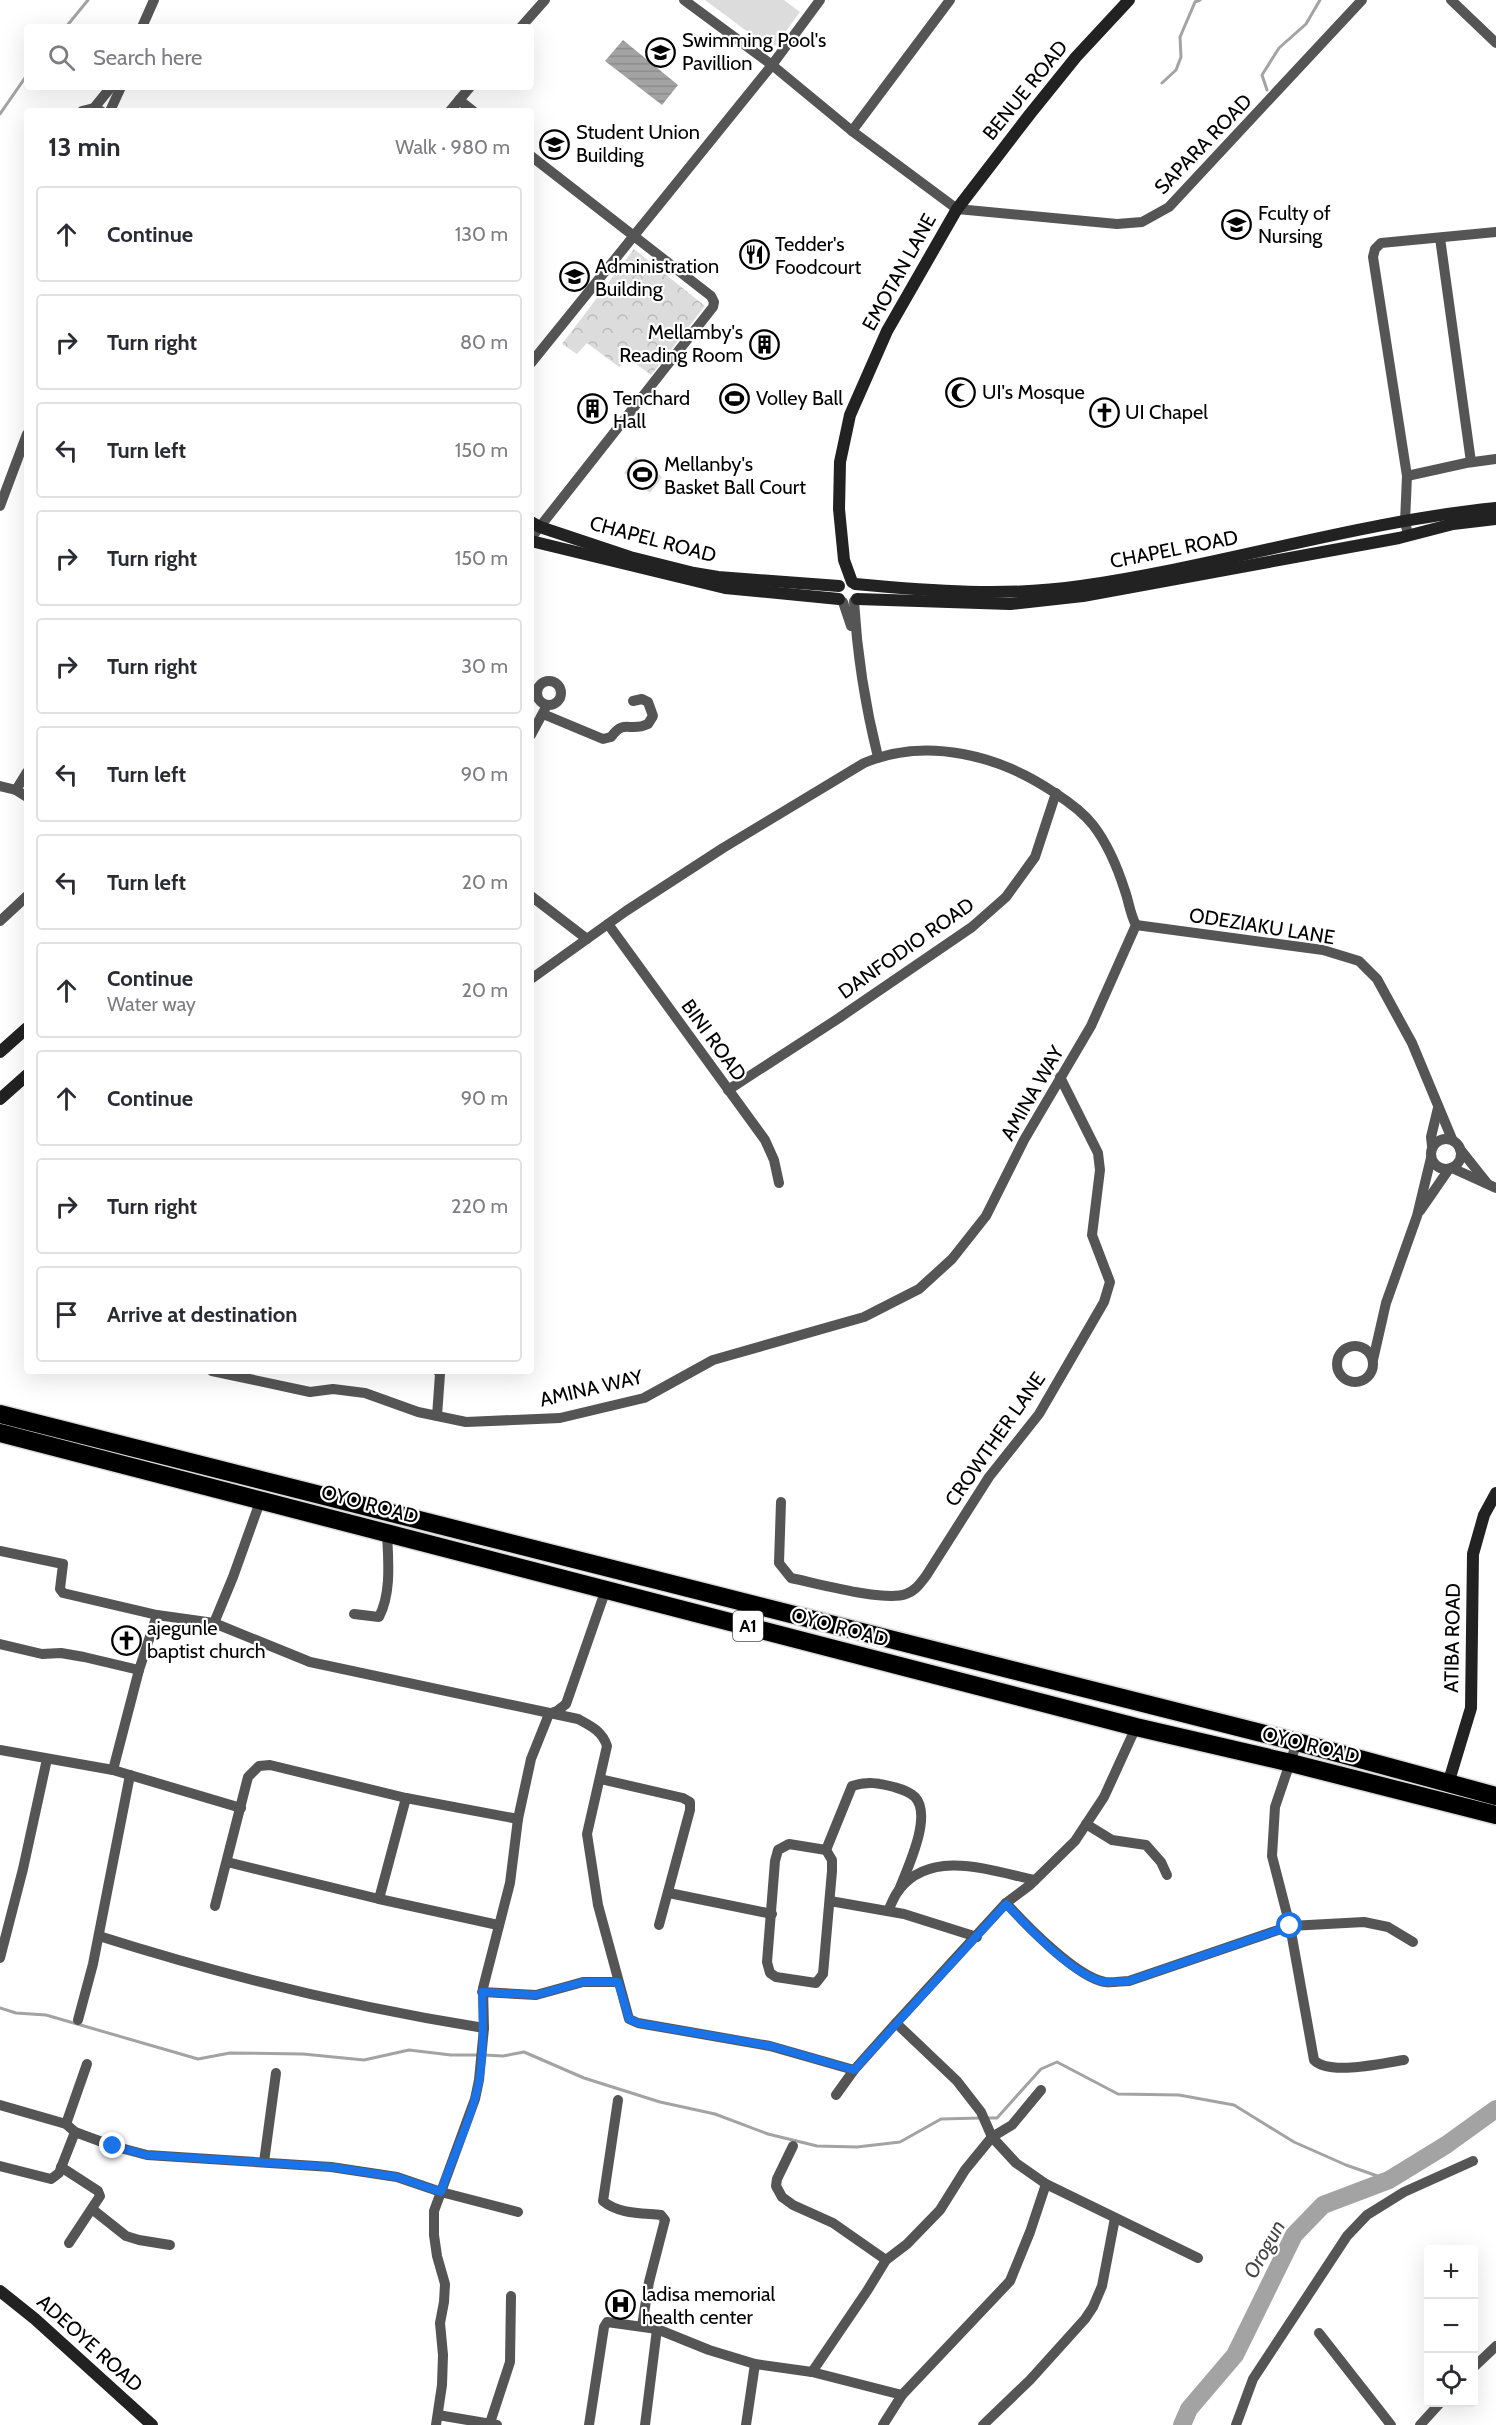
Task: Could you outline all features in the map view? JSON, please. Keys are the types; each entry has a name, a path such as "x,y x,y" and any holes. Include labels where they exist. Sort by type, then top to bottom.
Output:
{"highway":[{"name":"OYO ROAD","path":"0,1414 1297,1742 1496,1796"},
{"name":"OYO ROAD","path":"0,1433 1136,1727 1291,1763 1496,1815"},
{"path":"125,1464 130,1446"}],"street":[{"path":"143,24 154,0"},
{"path":"524,24 545,0"},
{"name":"EMOTAN LANE","path":"684,0 772,65 852,131 957,209 887,331 850,415 840,462 839,485 848,592"},
{"path":"534,359 772,65 820,0"},
{"path":"852,131 950,0"},
{"name":"BENUE ROAD","path":"957,209 1076,57 1129,0"},
{"name":"SAPARA ROAD","path":"957,209 1117,224 1142,222 1149,219 1169,207 1362,0"},
{"path":"1451,0 1496,43"},
{"path":"98,108 109,90"},
{"path":"111,108 120,90"},
{"path":"452,108 467,90"},
{"path":"459,100 469,108"},
{"path":"534,158 711,296 714,302 713,307 536,524 534,542"},
{"path":"1406,528 1407,476 1373,257 1375,249 1381,243 1496,232"},
{"path":"1440,238 1471,462"},
{"path":"0,506 24,442"},
{"path":"1407,476 1496,459"},
{"name":"CHAPEL ROAD","path":"536,524 630,557 694,573 848,592 1000,604 1083,596 1399,538 1406,528 1451,513 1496,508"},
{"name":"CHAPEL ROAD","path":"1406,528 1496,519"},
{"name":"CHAPEL ROAD","path":"534,542 725,588 848,592"},
{"path":"848,592 865,700 878,757"},
{"path":"534,730 545,710 603,739 611,737 616,729 624,726 638,729 648,724 653,716 648,702 642,699 633,700"},
{"path":"534,977 608,924 723,848 864,763 878,757 899,753 929,752 972,755 1019,771 1071,802 1094,826 1113,862 1136,925"},
{"path":"16,790 24,777"},
{"path":"0,786 16,790 24,795"},
{"name":"DANFODIO ROAD","path":"728,1090 963,933 1006,897 1035,857 1056,793"},
{"path":"534,898 587,939"},
{"path":"0,921 24,899"},
{"name":"BINI ROAD","path":"608,924 765,1140 774,1160 779,1183"},
{"name":"AMINA WAY","path":"233,1374 310,1392 333,1389 364,1393 418,1412 466,1422 560,1418 644,1398 713,1360 864,1317 919,1288 952,1259 986,1216 1059,1077 1091,1026 1136,925"},
{"name":"ODEZIAKU LANE","path":"1136,925 1323,950 1359,961 1377,978 1412,1043 1452,1139"},
{"path":"0,1052 24,1031"},
{"name":"CROWTHER LANE","path":"781,1502 779,1563 790,1578 881,1595 906,1594 917,1589 989,1478 1039,1414 1104,1302 1110,1282 1092,1235 1100,1170 1098,1153 1059,1077"},
{"path":"0,1100 24,1078"},
{"path":"1373,1360 1386,1303 1417,1216 1438,1107"},
{"path":"1431,1152 1441,1139 1452,1139 1493,1187"},
{"path":"1417,1216 1451,1168 1458,1163 1461,1156 1460,1149"},
{"path":"1431,1152 1434,1164 1441,1168 1451,1168 1493,1187"},
{"path":"437,1416 440,1374"},
{"name":"ATIBA ROAD","path":"1448,1784 1471,1708 1473,1554 1484,1515 1496,1494"},
{"path":"214,1623 261,1499"},
{"path":"354,1614 379,1617 383,1610 388,1570 387,1532"},
{"path":"0,1551 63,1564 60,1589 63,1593 157,1615 214,1623 310,1662 578,1719 603,1734 607,1746 587,1834 598,1905 629,2019 638,2023 771,2046 854,2070"},
{"path":"511,2296 510,2362 494,2424 437,2420 442,2385 443,2355 440,2323 445,2284 436,2256 434,2211 474,2099 481,2064 484,2028 482,1992 510,1883 518,1820 531,1760 549,1714 566,1704 606,1588"},
{"path":"113,1770 139,1670 157,1615"},
{"path":"0,1644 42,1654 61,1653 84,1656 139,1670"},
{"path":"836,2095 854,2070 1006,1904 1035,1880 1075,1841 1104,1797 1136,1727"},
{"path":"1297,1742 1275,1807 1272,1856 1290,1926 1314,2060 1319,2065 1334,2068 1404,2060"},
{"path":"0,1750 113,1770 241,1808"},
{"path":"0,1958 23,1869 47,1759"},
{"path":"215,1906 248,1777 258,1766 270,1765 406,1798 518,1820"},
{"path":"78,2019 99,1936 130,1775"},
{"path":"600,1779 683,1798 690,1802 690,1810 659,1925"},
{"path":"826,1850 852,1785 876,1782 908,1791 916,1798 920,1807 920,1833 899,1890 888,1911"},
{"path":"379,1899 406,1798"},
{"path":"1086,1824 1112,1840 1146,1845 1161,1862 1167,1875"},
{"path":"789,1844 826,1850 832,1860 831,1901 823,1974 816,1983 776,1977 770,1973 767,1962 775,1861 778,1850 789,1844"},
{"path":"227,1862 498,1926"},
{"path":"899,1890 926,1870 946,1866 965,1866 1035,1880"},
{"path":"669,1893 771,1914"},
{"path":"831,1901 888,1911 977,1937"},
{"path":"1006,1904 1040,1940 1081,1970 1104,1982 1129,1981 1290,1926 1364,1922 1388,1927 1413,1942"},
{"path":"99,1936 188,1964 349,2004 484,2028"},
{"path":"482,1992 536,1995 583,1982 618,1982"},
{"path":"896,2023 964,2089 981,2112 992,2137 1016,2163 1046,2184 1198,2258"},
{"path":"0,2166 51,2179 61,2168 87,2064"},
{"path":"264,2162 276,2073"},
{"path":"812,2372 886,2260 907,2244 940,2210 965,2170 992,2137 1012,2125 1041,2090"},
{"path":"618,2100 603,2201 613,2208 661,2215 665,2220 649,2282 642,2326"},
{"path":"0,2105 70,2128 113,2146 147,2155 331,2167 397,2177 441,2192 518,2212"},
{"path":"793,2146 777,2179 776,2186 782,2197 793,2205 833,2223 886,2260"},
{"path":"1236,2425 1253,2379 1347,2236 1367,2215 1404,2192 1473,2161"},
{"path":"61,2168 98,2191 100,2196 69,2243"},
{"path":"883,2425 902,2395 1010,2281 1046,2184"},
{"path":"92,2210 126,2236 170,2245"},
{"path":"983,2425 1030,2380 1089,2313 1102,2286 1115,2218"},
{"name":"ADEOYE ROAD","path":"0,2291 35,2319 152,2425"},
{"path":"589,2425 604,2327 607,2322 657,2330 755,2364 812,2372 902,2395"},
{"path":"645,2425 657,2330"},
{"path":"1319,2333 1391,2425"},
{"path":"1478,2362 1496,2346"},
{"path":"746,2425 755,2364"},
{"path":"1420,2425 1437,2407"}],"green space":[{"path":"705,0 784,0 800,12 772,50"},
{"path":"634,249 705,306 651,375 628,358 619,367 587,343 577,354 562,344"},
{"name":"Mellanby's Basket Ball Court","path":"636,457 662,477 650,493 624,473"}],"shaded area":[{"path":"623,40 678,85 662,105 605,61"}],"waterway":[{"path":"68,24 88,0"},
{"path":"1162,83 1176,70 1181,57 1180,37 1195,2 1200,0"},
{"path":"1267,90 1262,75 1279,48 1306,24 1320,0"},
{"path":"0,114 24,79"},
{"path":"0,2008 16,2013 46,2015 198,2059 230,2053 303,2054 364,2060 409,2050 451,2055 478,2055"},
{"path":"484,2055 503,2056 524,2052 584,2078 660,2102 715,2114 768,2134 817,2146 857,2147 900,2142 941,2119 981,2118"},
{"path":"987,2118 997,2118 1041,2069 1057,2062 1118,2094 1179,2095 1234,2105 1294,2142 1346,2165 1389,2180"},
{"name":"Orogun","path":"1182,2425 1189,2409 1235,2355 1294,2235 1323,2205 1389,2180 1446,2145 1496,2109"}],"place":[{"name":"Swimming Pool's Pavillion","path":"661,52"},
{"name":"Student Union Building","path":"555,144"},
{"name":"Fculty of Nursing","path":"1237,224"},
{"name":"Tedder's Foodcourt","path":"754,255"},
{"name":"Administration Building","path":"574,277"},
{"name":"Mellamby's Reading Room","path":"764,344"},
{"name":"UI's Mosque","path":"961,392"},
{"name":"Volley Ball","path":"735,398"},
{"name":"Tenchard Hall","path":"592,409"},
{"name":"UI Chapel","path":"1104,412"},
{"name":"Mellanby's Basket Ball Court","path":"643,475"},
{"name":"ajegunle baptist church","path":"126,1640"},
{"name":"ladisa memorial health center","path":"621,2305"}],"route":[{"path":"113,2146 147,2155 331,2167 397,2177 441,2192 467,2121 479,2080 484,2028 482,1992 536,1995 583,1982 618,1982 629,2019 638,2023 712,2038 771,2046 854,2070 1006,1904 1040,1940 1081,1970 1104,1982 1129,1981 1290,1926"}]}
